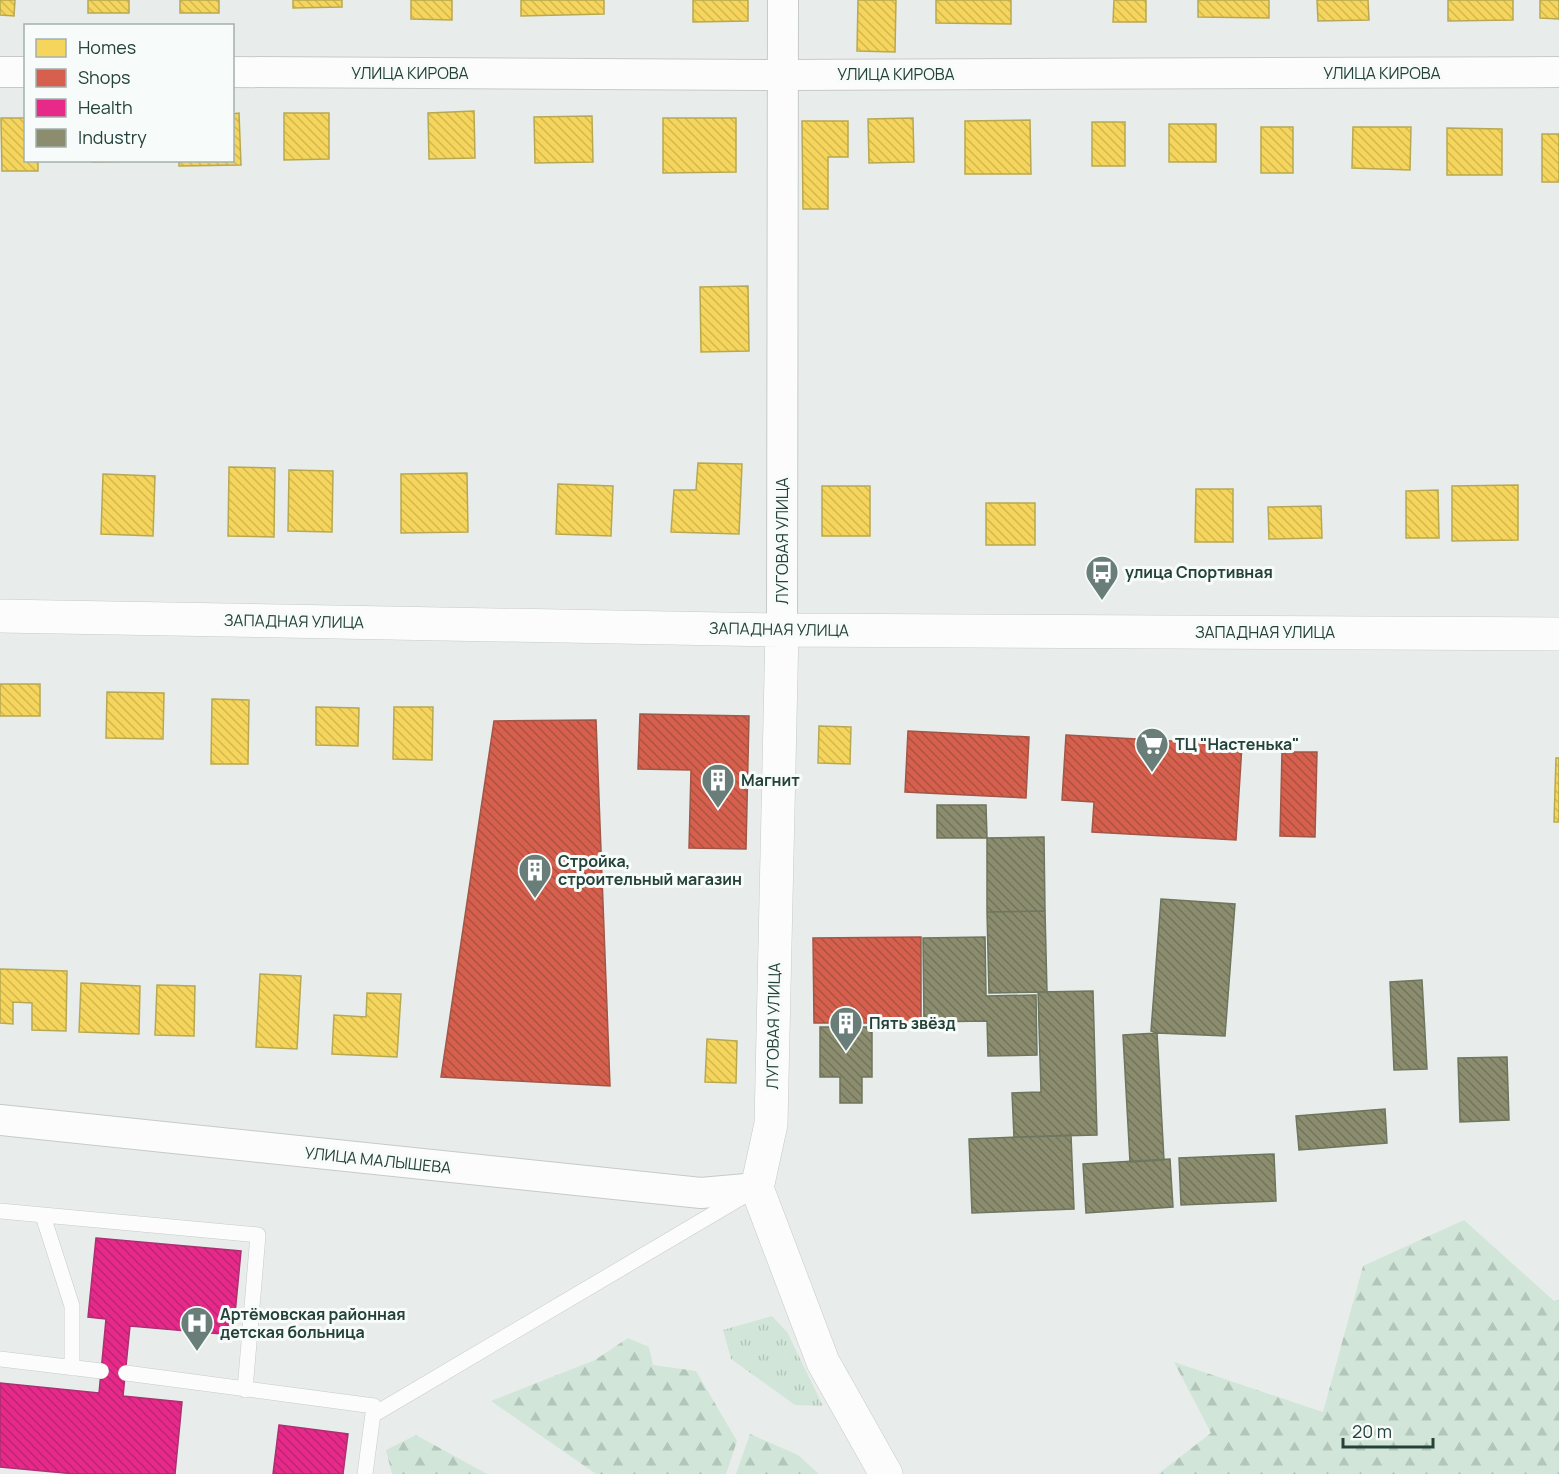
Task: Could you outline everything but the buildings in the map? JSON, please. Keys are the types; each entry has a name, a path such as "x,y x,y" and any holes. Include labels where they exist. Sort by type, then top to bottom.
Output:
{"street":[{"name":"ЛУГОВАЯ УЛИЦА","path":"757,1188 771,1124 782,630 783,0"},
{"path":"0,72 24,72"},
{"name":"УЛИЦА КИРОВА","path":"234,72 784,75 1559,72"},
{"name":"ЗАПАДНАЯ УЛИЦА","path":"0,616 782,630 1559,634"},
{"name":"УЛИЦА МАЛЫШЕВА","path":"0,1120 701,1193 757,1188"},
{"path":"757,1188 823,1362 886,1474"}],"lane":[{"path":"373,1416 757,1188"},
{"path":"0,1211 258,1235 245,1390"},
{"path":"43,1216 72,1306 72,1368"},
{"path":"0,1359 101,1371"},
{"path":"126,1373 374,1406 365,1474"}],"green space":[{"path":"1464,1220 1554,1301 1559,1300 1559,1474 1158,1474 1211,1433 1174,1362 1323,1412 1363,1266"},
{"path":"772,1316 787,1332 823,1406 795,1405 731,1359 723,1330"},
{"path":"628,1338 649,1347 653,1365 696,1371 737,1441 726,1474 596,1474 491,1401 595,1360"},
{"path":"750,1434 798,1455 819,1474 736,1474"},
{"path":"416,1435 487,1474 392,1474 386,1450"}],"place":[{"name":"улица Спортивная","path":"1102,601"},
{"name":"ТЦ \"Настенька\"","path":"1152,773"},
{"name":"Магнит","path":"718,809"},
{"name":"Стройка, строительный магазин","path":"535,899"},
{"name":"Пять звёзд","path":"846,1052"},
{"name":"Артёмовская районная детская больница","path":"197,1352"}]}
